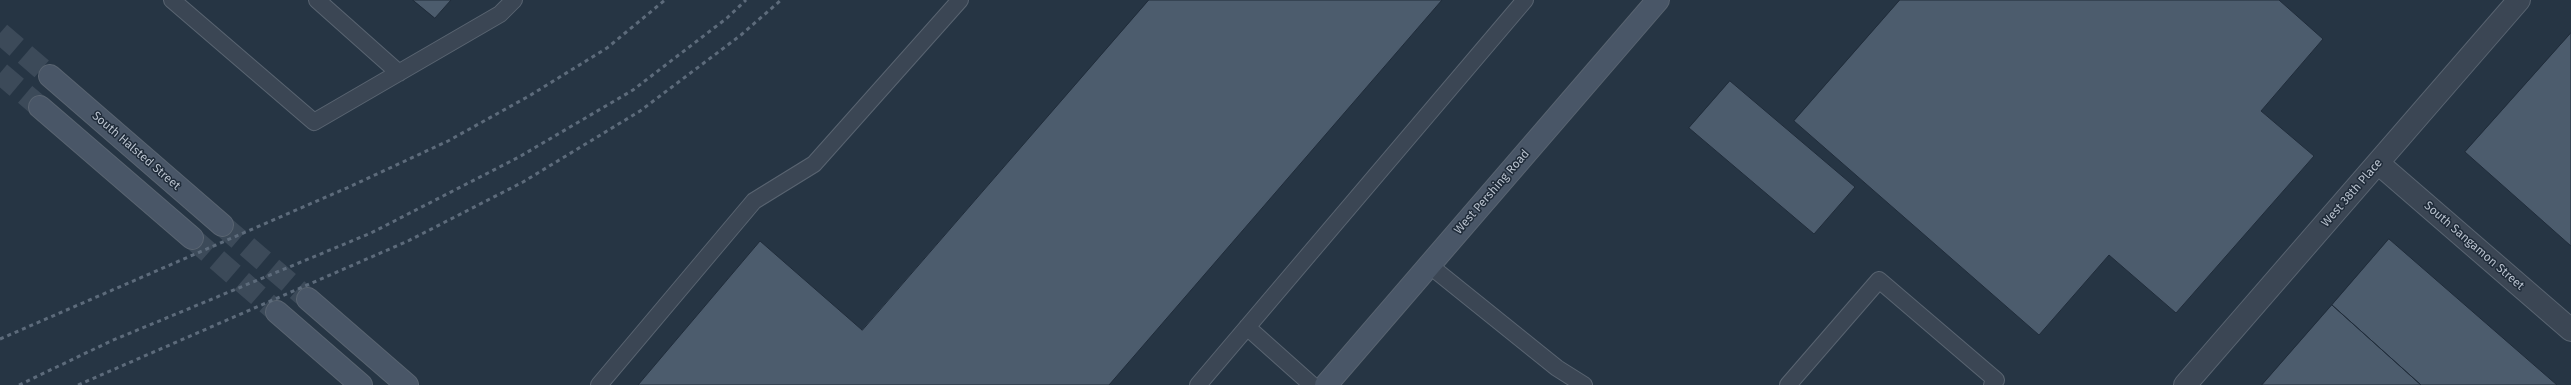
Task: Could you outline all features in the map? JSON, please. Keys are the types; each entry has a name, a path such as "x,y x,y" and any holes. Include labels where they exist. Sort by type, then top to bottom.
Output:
{"main road":[{"name":"West Pershing Road","path":"1326,385 1658,0"},
{"name":"South Halsted Street","path":"50,76 222,225"},
{"path":"40,107 192,238"},
{"path":"308,299 407,385"},
{"path":"277,312 361,385"}],"street":[{"name":"West 38th Place","path":"2185,385 2519,0"},
{"name":"South Sangamon Street","path":"2378,162 2571,330"}],"lane":[{"path":"172,0 314,122 500,14 514,0"},
{"path":"317,0 399,73"},
{"path":"599,385 754,201 814,164 960,0"},
{"path":"1198,385 1525,0"},
{"path":"1429,265 1556,368 1584,385"},
{"path":"1788,385 1879,280 1996,380 1992,385"},
{"path":"1247,327 1312,385"}],"building":[{"path":"413,0 451,0 435,18"},
{"path":"1149,0 1442,0 1109,385 638,385 760,241 862,330"},
{"path":"1900,0 2279,0 2323,39 2261,111 2314,156 2176,313 2109,255 2039,335 1794,121"},
{"path":"2571,33 2571,246 2465,152"},
{"path":"1730,81 1855,187 1814,234 1689,128"},
{"path":"2389,239 2557,385 2421,385 2332,305"},
{"path":"2332,305 2421,385 2262,385"}],"tunnel":[{"path":"0,33 50,76"},
{"path":"0,73 40,107"},
{"path":"222,225 308,299"},
{"path":"192,238 277,312"}],"railway":[{"path":"0,339 349,187 448,141 529,96 607,48 665,0"},
{"path":"19,385 111,341 371,233 519,157 633,90 727,18 746,0"},
{"path":"78,385 408,241 523,182 640,111 741,35 781,0"}]}
